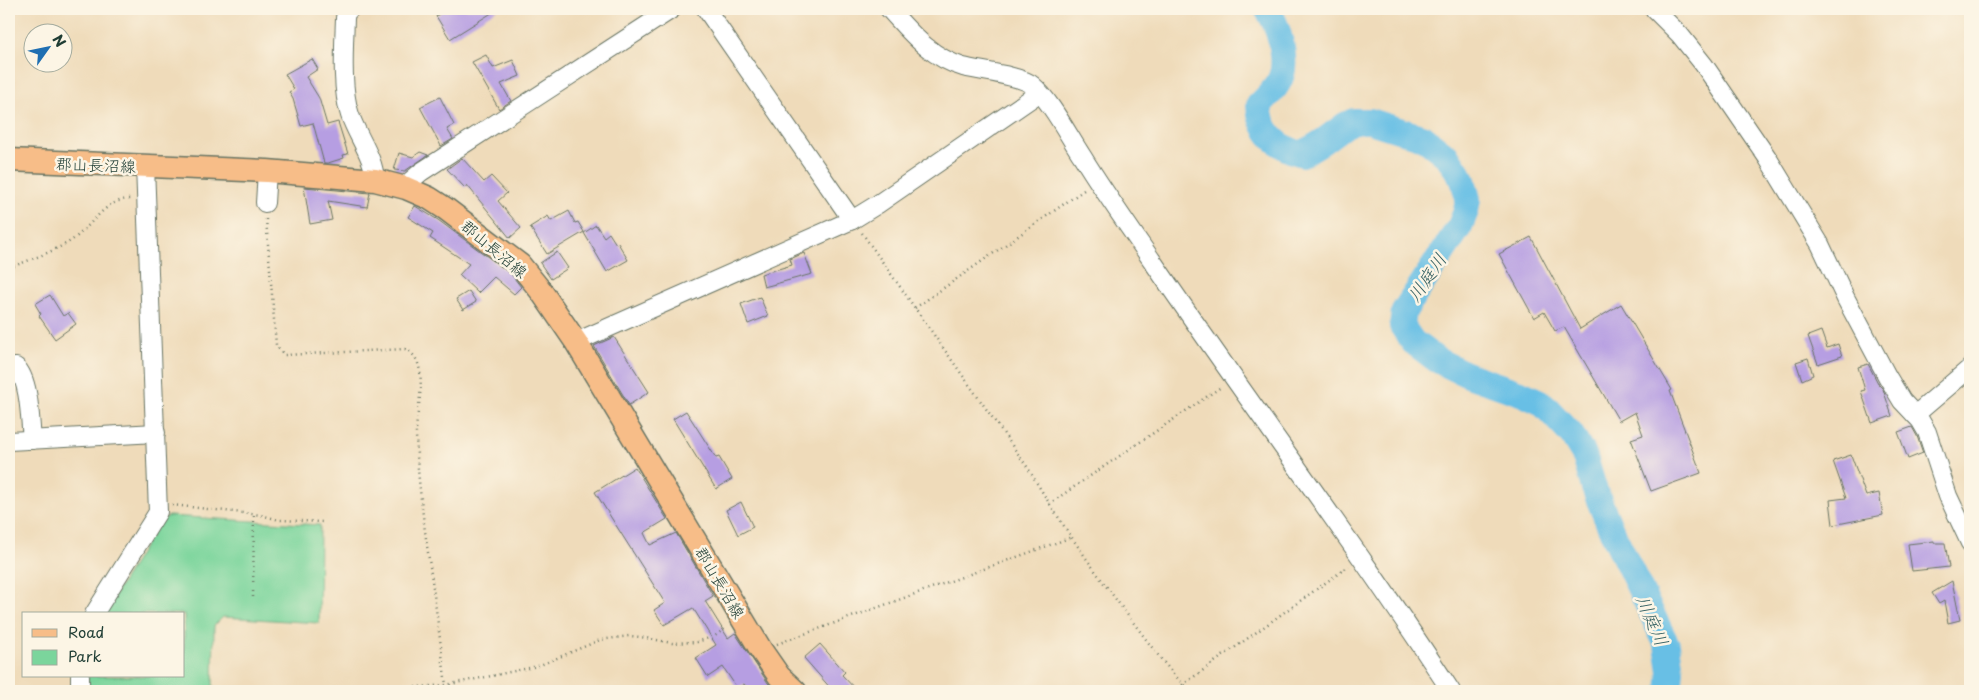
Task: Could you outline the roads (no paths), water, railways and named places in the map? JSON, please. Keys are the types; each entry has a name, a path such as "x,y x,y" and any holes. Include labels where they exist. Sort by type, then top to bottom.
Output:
{"main road":[{"name":"郡山長沼線","path":"9,160 268,171 375,180 406,188 429,198 460,218 520,266 541,291 576,342 761,650 780,676 795,691"}],"street":[{"path":"350,9 346,13 345,18 344,91 349,113 371,164 375,180"},
{"path":"406,188 411,179 421,172 672,9"},
{"path":"706,9 852,220"},
{"path":"889,9 918,41 934,54 961,66 1022,80 1032,85 1050,106 1098,181 1323,502 1451,691"},
{"path":"1654,9 1669,15 1680,35 1704,65 1767,157 1820,244 1887,376 1902,401 1916,415 1930,437 1948,496 1970,542"},
{"path":"576,342 852,220 1039,93"},
{"path":"95,612 158,512 145,166"},
{"path":"265,202 268,171"},
{"path":"9,368 16,367 24,381 32,440"},
{"path":"1916,415 1970,368"},
{"path":"9,441 156,432"},
{"path":"80,678 80,691"}],"waterway":[{"name":"川庭川","path":"1267,9 1275,23 1281,42 1283,70 1277,85 1259,105 1263,123 1278,143 1302,154 1345,125 1354,121 1370,121 1424,138 1448,157 1463,180 1468,199 1460,226 1404,311 1402,326 1413,342 1437,360 1468,375 1523,394 1542,403 1571,434 1585,457 1594,488 1610,527 1667,645 1671,671 1669,691"}]}
